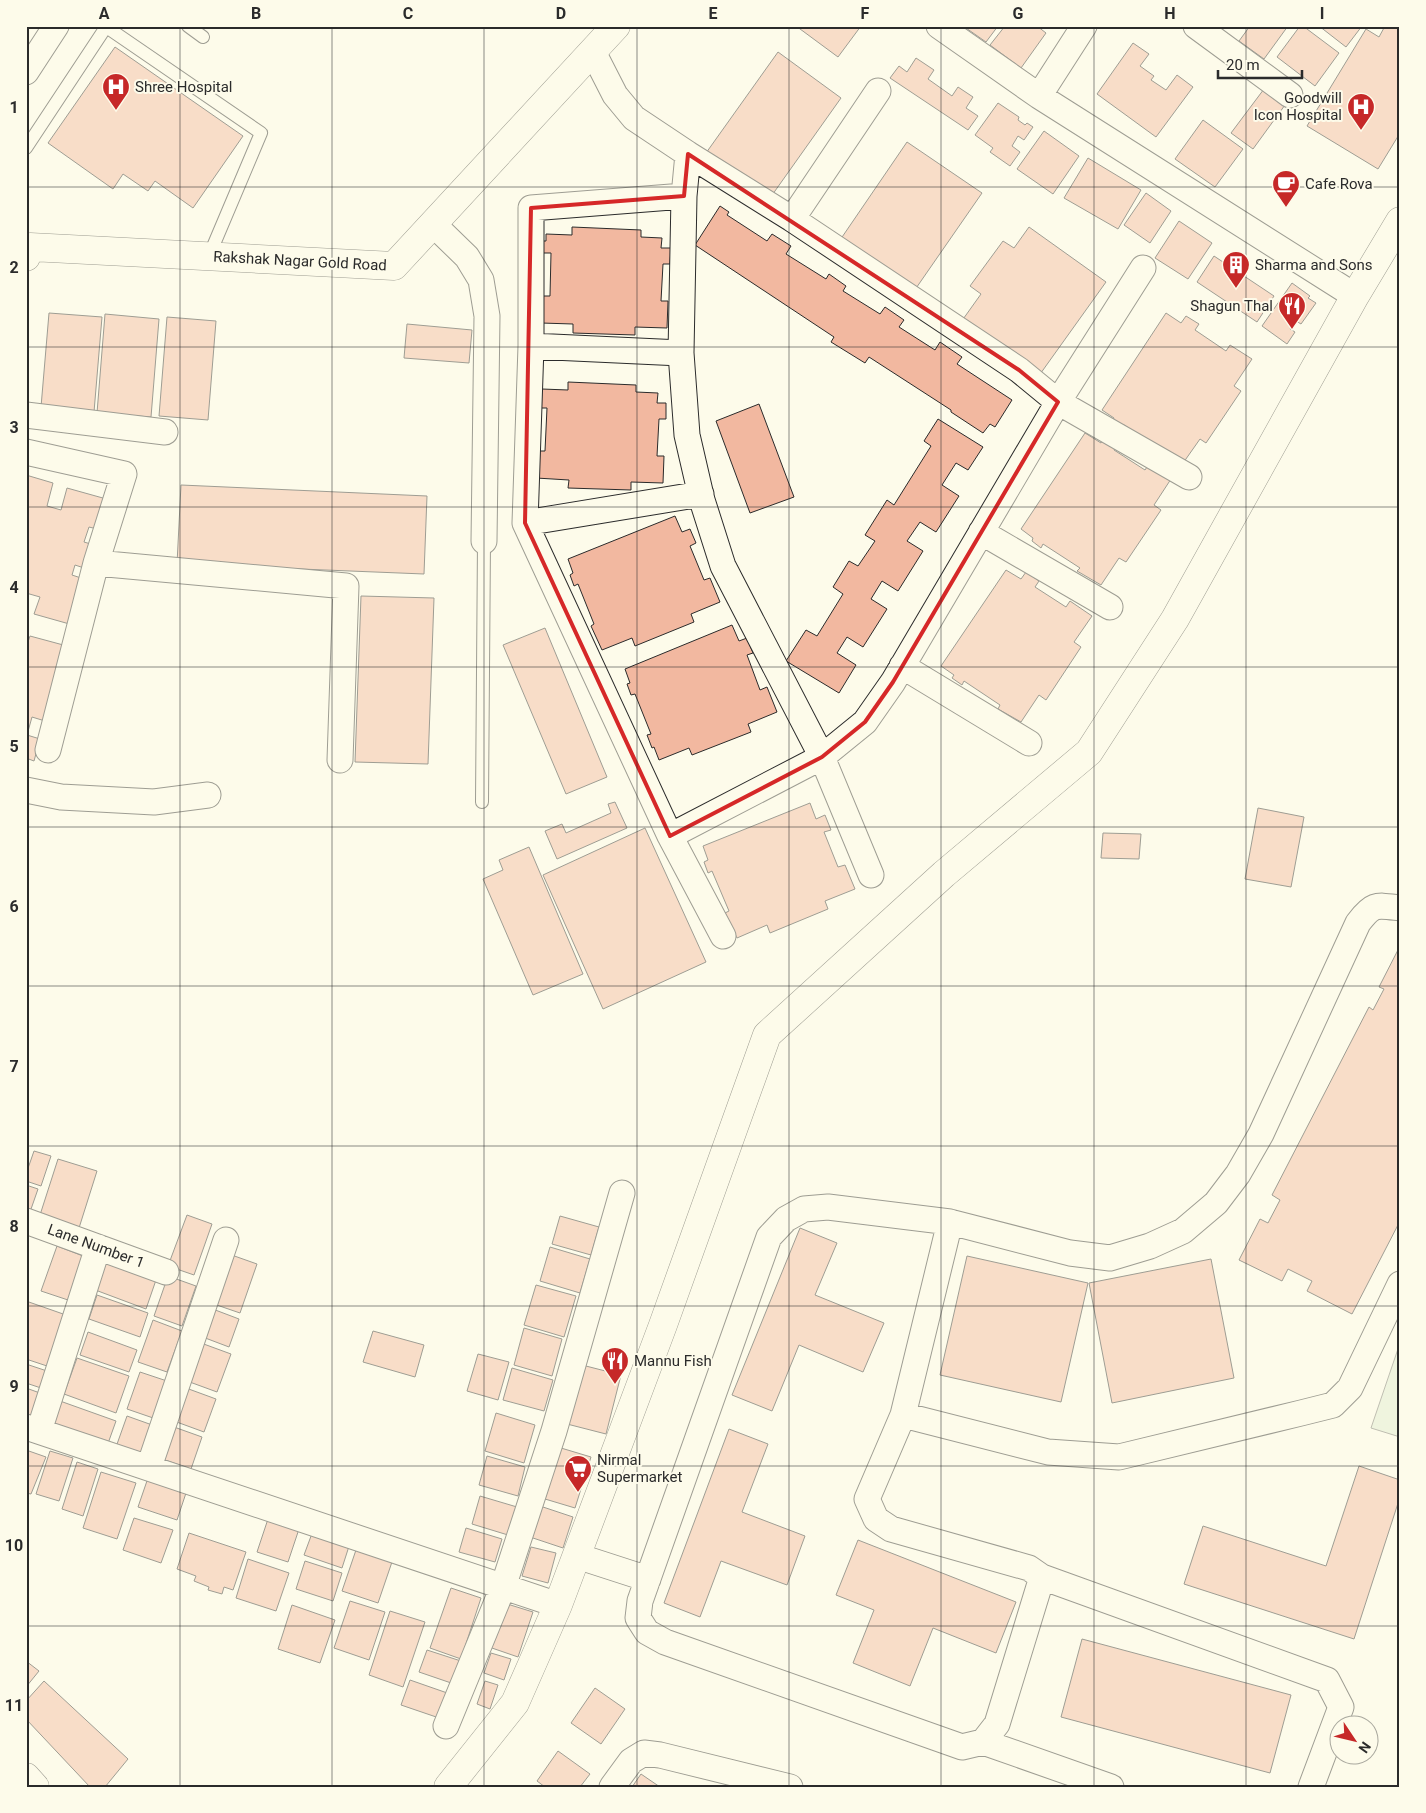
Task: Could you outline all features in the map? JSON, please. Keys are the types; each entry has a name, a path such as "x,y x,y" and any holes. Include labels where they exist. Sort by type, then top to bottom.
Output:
{"street":[{"path":"27,70 56,26"},
{"name":"Rakshak Nagar Gold Road","path":"27,249 394,266 616,26"},
{"path":"939,26 1039,96 1355,296"},
{"path":"1039,96 1084,26"},
{"path":"1196,26 1290,94"},
{"path":"593,52 615,95 634,118 792,219 1019,370 1058,402 1189,478"},
{"path":"792,219 878,91"},
{"path":"688,154 684,196 681,353 687,435 700,494 724,566 822,757 871,875"},
{"path":"684,196 531,208 531,346 525,523 670,836 723,936"},
{"path":"448,1787 515,1703 558,1605 659,1334 767,1034 944,874 1089,752 1175,619 1355,296 1400,222"},
{"path":"433,224 467,257 481,280 487,316 484,541"},
{"path":"670,836 822,757 865,722 902,666 1058,402 1144,268"},
{"path":"531,346 681,353"},
{"path":"26,415 165,432"},
{"path":"26,452 124,474 96,564 48,750"},
{"path":"525,523 700,494"},
{"path":"981,532 1110,607"},
{"path":"96,564 346,586 340,760"},
{"path":"902,666 1029,743"},
{"path":"26,790 61,797 154,802 208,795"},
{"path":"1111,1787 983,1742 962,1747 665,1642 647,1632 638,1618 640,1601 769,1237 786,1219 804,1208 828,1206 950,1222 1070,1253 1110,1258 1150,1246 1184,1231 1216,1203 1242,1166 1261,1134 1358,923 1368,909 1381,906 1400,908"},
{"path":"446,1726 502,1587 554,1431 622,1193"},
{"name":"Lane Number 1","path":"26,1221 166,1272"},
{"path":"950,1222 903,1415 867,1499 876,1519 891,1530 1029,1568 1042,1577 1327,1680 1341,1706 1311,1787"},
{"path":"149,1467 226,1240"},
{"path":"98,1247 33,1429 558,1605"},
{"path":"903,1415 1048,1452 1119,1457 1301,1414 1333,1405 1350,1388 1400,1284"},
{"path":"576,1556 648,1579"},
{"path":"983,1742 997,1724 1042,1577"},
{"path":"612,1787 630,1761 644,1753 660,1755 790,1787"},
{"path":"26,1777 36,1787"}],"lane":[{"path":"188,26 203,37"},
{"path":"26,148 106,27 261,133 209,256"},
{"path":"482,802 484,541"}],"highlighted area":[{"path":"688,154 1019,370 1058,402 893,682 865,722 822,757 670,836 525,523 531,208 684,196"}],"green space":[{"path":"1400,1343 1400,1437 1371,1428"}],"building":[{"path":"796,26 861,26 838,57"},
{"path":"967,26 998,26 986,42 966,28"},
{"path":"1005,26 1037,26 1046,33 1021,68 990,45"},
{"path":"1250,26 1288,26 1264,59 1239,41"},
{"path":"1300,26 1303,26 1339,53 1315,86 1277,57"},
{"path":"1319,26 1362,26 1346,47"},
{"path":"1385,26 1394,26 1400,30 1400,133 1378,169 1307,126 1366,29 1379,37"},
{"path":"1133,43 1149,54 1140,66 1154,76 1151,80 1166,90 1177,75 1193,87 1156,137 1097,94"},
{"path":"115,47 243,136 193,208 155,181 148,191 123,174 113,189 48,143"},
{"path":"778,52 841,98 770,198 706,153"},
{"path":"916,58 934,70 928,79 952,96 958,87 973,97 966,108 978,116 968,130 890,78 899,66 907,72"},
{"path":"1264,89 1285,105 1253,149 1231,133"},
{"path":"998,103 1019,117 1018,120 1025,125 1027,123 1033,127 1024,140 1018,136 1012,146 1020,152 1010,166 990,152 993,148 975,135"},
{"path":"1203,120 1243,149 1215,187 1175,159"},
{"path":"1044,131 1079,156 1053,194 1017,169"},
{"path":"907,142 982,193 912,294 838,243"},
{"path":"1088,158 1141,190 1118,229 1064,198"},
{"path":"1146,193 1171,211 1150,243 1124,225"},
{"path":"720,206 729,212 727,215 767,241 772,234 791,246 786,254 826,279 829,274 846,286 843,291 880,314 885,307 904,320 899,327 935,350 940,342 962,357 957,364 1012,400 995,427 990,424 983,433 869,357 865,363 831,342 834,337 695,245"},
{"path":"1179,221 1212,243 1188,279 1155,258"},
{"path":"572,227 641,230 641,237 662,238 661,248 671,248 670,264 663,264 661,301 668,301 667,328 635,327 635,335 573,333 573,324 541,323 540,296 550,296 551,253 541,253 542,241 546,241 546,234 572,235"},
{"path":"1029,227 1106,282 1038,377 961,322 981,294 970,286 1003,241 1014,248"},
{"name":"Sharma and Sons","path":"1214,256 1274,296 1257,322 1197,282"},
{"path":"1292,283 1310,296 1308,298 1316,303 1301,324 1296,321 1290,329 1295,332 1287,344 1262,326"},
{"path":"49,313 102,317 94,412 41,407"},
{"path":"1166,313 1181,323 1186,316 1199,324 1195,330 1226,351 1230,345 1252,359 1234,386 1241,391 1206,443 1200,439 1181,466 1160,449 1124,425 1122,429 1112,422 1114,418 1102,410"},
{"path":"105,314 159,319 151,417 97,413"},
{"path":"167,317 216,321 208,420 159,416"},
{"path":"407,324 472,330 469,363 404,358"},
{"path":"568,382 636,385 636,392 658,393 657,403 666,403 666,419 659,419 657,456 664,456 663,483 631,482 631,490 568,488 569,480 536,478 535,451 545,451 547,408 537,408 542,389 568,390"},
{"path":"759,404 794,497 750,513 716,421"},
{"path":"938,419 983,447 968,470 956,463 942,485 959,496 936,532 920,522 907,541 923,551 898,591 882,581 871,599 887,609 863,647 847,637 837,653 856,665 839,693 786,661 806,630 817,636 843,594 833,587 849,561 858,566 875,541 865,535 887,500 894,505 931,446 924,441"},
{"path":"1085,433 1101,443 1105,435 1118,443 1114,450 1145,470 1149,464 1171,479 1154,505 1161,510 1126,562 1119,558 1101,585 1077,571 1080,568 1043,544 1041,548 1032,541 1033,538 1021,529"},
{"path":"26,475 53,483 47,506 61,510 67,488 110,500 101,530 89,527 84,542 94,545 87,569 75,565 72,575 84,579 73,625 34,614 40,597 26,593"},
{"path":"181,485 427,496 424,574 177,564"},
{"path":"675,516 682,532 690,529 696,543 690,546 704,580 710,578 720,602 691,614 694,622 635,646 632,638 602,650 591,626 594,624 578,584 574,586 570,575 573,573 568,559"},
{"path":"1006,570 1021,579 1026,572 1039,581 1035,587 1066,607 1070,601 1092,616 1074,642 1081,647 1046,700 1039,695 1021,722 998,709 1000,705 964,681 962,685 952,678 954,675 941,666"},
{"path":"361,596 434,598 428,764 355,762"},
{"path":"732,625 739,641 747,638 753,653 747,655 760,690 767,687 777,712 748,724 751,732 692,755 689,748 659,760 647,735 651,734 635,694 631,695 627,684 630,683 625,669"},
{"path":"545,628 607,777 566,794 503,645"},
{"path":"30,636 67,646 45,721 32,717 27,735 40,739 34,761 26,758 26,648"},
{"path":"615,802 627,828 557,859 545,831 562,824 566,833 611,813 608,804"},
{"path":"810,803 816,819 825,815 831,830 824,832 838,867 845,865 855,889 825,901 828,909 770,933 767,925 737,938 725,913 729,911 712,871 708,873 704,862 708,860 703,846"},
{"path":"1258,808 1304,817 1291,887 1245,879"},
{"path":"645,828 706,962 603,1009 543,875"},
{"path":"1103,833 1141,834 1139,859 1101,858"},
{"path":"529,847 583,974 533,995 483,879 503,870 499,860"},
{"path":"1400,946 1400,1221 1352,1314 1307,1291 1312,1281 1288,1269 1282,1281 1239,1260 1260,1219 1268,1223 1280,1200 1272,1195 1369,1007 1373,1010 1384,989 1379,987"},
{"path":"34,1151 51,1156 41,1186 26,1181 26,1174"},
{"path":"58,1159 97,1171 79,1228 40,1215"},
{"path":"26,1185 38,1189 30,1212 26,1211"},
{"path":"187,1215 212,1224 194,1275 168,1266"},
{"path":"560,1216 599,1227 591,1255 552,1244"},
{"path":"800,1228 837,1243 815,1295 884,1323 863,1372 799,1345 772,1411 732,1395"},
{"path":"57,1246 83,1256 68,1300 41,1291"},
{"path":"550,1247 590,1259 580,1293 540,1281"},
{"path":"226,1253 257,1264 240,1313 208,1302"},
{"path":"967,1256 1088,1283 1061,1402 940,1375"},
{"path":"1211,1259 1234,1378 1112,1403 1089,1283"},
{"path":"100,1260 156,1280 146,1309 90,1288"},
{"path":"168,1276 196,1286 182,1326 154,1316"},
{"path":"536,1285 576,1296 564,1337 524,1325"},
{"path":"97,1295 148,1313 140,1337 89,1319"},
{"path":"26,1301 66,1315 47,1366 26,1359"},
{"path":"210,1308 239,1319 229,1347 200,1336"},
{"path":"153,1320 182,1331 167,1372 138,1362"},
{"path":"524,1328 562,1339 552,1376 514,1365"},
{"path":"373,1331 424,1345 415,1377 363,1362"},
{"path":"88,1332 137,1350 129,1372 80,1355"},
{"path":"201,1343 231,1354 217,1392 187,1381"},
{"path":"478,1354 509,1362 498,1400 467,1391"},
{"path":"77,1358 129,1376 116,1413 64,1394"},
{"path":"26,1364 47,1371 41,1388 26,1383"},
{"path":"582,1365 621,1375 606,1434 567,1424"},
{"path":"512,1368 553,1380 544,1411 503,1400"},
{"path":"140,1372 173,1383 159,1420 127,1409"},
{"path":"26,1388 40,1393 31,1417 26,1415"},
{"path":"186,1388 216,1399 204,1432 174,1421"},
{"path":"60,1401 116,1421 106,1449 50,1429"},
{"path":"496,1413 535,1425 524,1463 485,1451"},
{"path":"127,1416 155,1426 144,1457 116,1447"},
{"path":"174,1427 202,1437 191,1469 162,1459"},
{"path":"729,1429 768,1444 742,1512 805,1536 787,1585 721,1561 700,1617 664,1603"},
{"path":"561,1448 591,1457 575,1508 545,1499"},
{"path":"26,1450 46,1457 31,1494 26,1493"},
{"path":"50,1451 73,1458 59,1501 36,1494"},
{"path":"487,1456 525,1467 518,1496 479,1485"},
{"path":"77,1462 98,1469 83,1516 62,1509"},
{"path":"1359,1466 1400,1480 1400,1497 1354,1639 1184,1584 1203,1526 1326,1566"},
{"path":"101,1472 136,1483 117,1539 83,1528"},
{"path":"149,1475 188,1487 177,1520 138,1507"},
{"path":"480,1496 517,1507 508,1535 472,1524"},
{"path":"540,1506 573,1517 563,1548 530,1537"},
{"path":"269,1516 300,1526 288,1562 257,1552"},
{"path":"134,1518 173,1530 161,1563 123,1550"},
{"path":"314,1528 351,1540 342,1568 304,1555"},
{"path":"466,1528 502,1539 495,1562 459,1552"},
{"path":"189,1533 246,1552 233,1590 224,1587 222,1594 208,1590 209,1587 194,1581 196,1576 177,1569"},
{"path":"858,1540 1016,1602 996,1653 933,1628 910,1686 853,1663 874,1610 836,1595"},
{"path":"357,1547 393,1559 378,1603 342,1591"},
{"path":"531,1547 556,1553 548,1583 522,1576"},
{"path":"248,1559 289,1573 276,1611 236,1598"},
{"path":"305,1561 342,1573 333,1601 296,1589"},
{"path":"451,1588 481,1598 461,1659 430,1648"},
{"path":"350,1601 385,1612 369,1660 334,1648"},
{"path":"504,1603 533,1612 518,1657 489,1647"},
{"path":"292,1605 335,1620 320,1663 278,1649"},
{"path":"390,1611 425,1622 403,1687 369,1675"},
{"path":"1082,1639 1291,1695 1270,1773 1061,1717"},
{"path":"427,1650 464,1662 457,1685 419,1672"},
{"path":"491,1653 511,1659 504,1680 484,1673"},
{"path":"26,1661 39,1671 26,1687"},
{"path":"410,1680 453,1695 445,1720 401,1705"},
{"path":"44,1681 128,1759 105,1787 90,1787 26,1719 26,1701"},
{"path":"485,1681 498,1685 490,1709 477,1704"},
{"path":"595,1688 625,1709 601,1744 571,1723"},
{"path":"558,1751 590,1774 580,1787 545,1787 537,1781"},
{"path":"641,1774 660,1787 632,1787"}],"place":[{"name":"Shree Hospital","path":"116,111"},
{"name":"Goodwill Icon Hospital","path":"1361,131"},
{"name":"Cafe Rova","path":"1286,208"},
{"name":"Sharma and Sons","path":"1236,289"},
{"name":"Shagun Thal","path":"1292,330"},
{"name":"Mannu Fish","path":"615,1385"},
{"name":"Nirmal Supermarket","path":"578,1493"}]}
